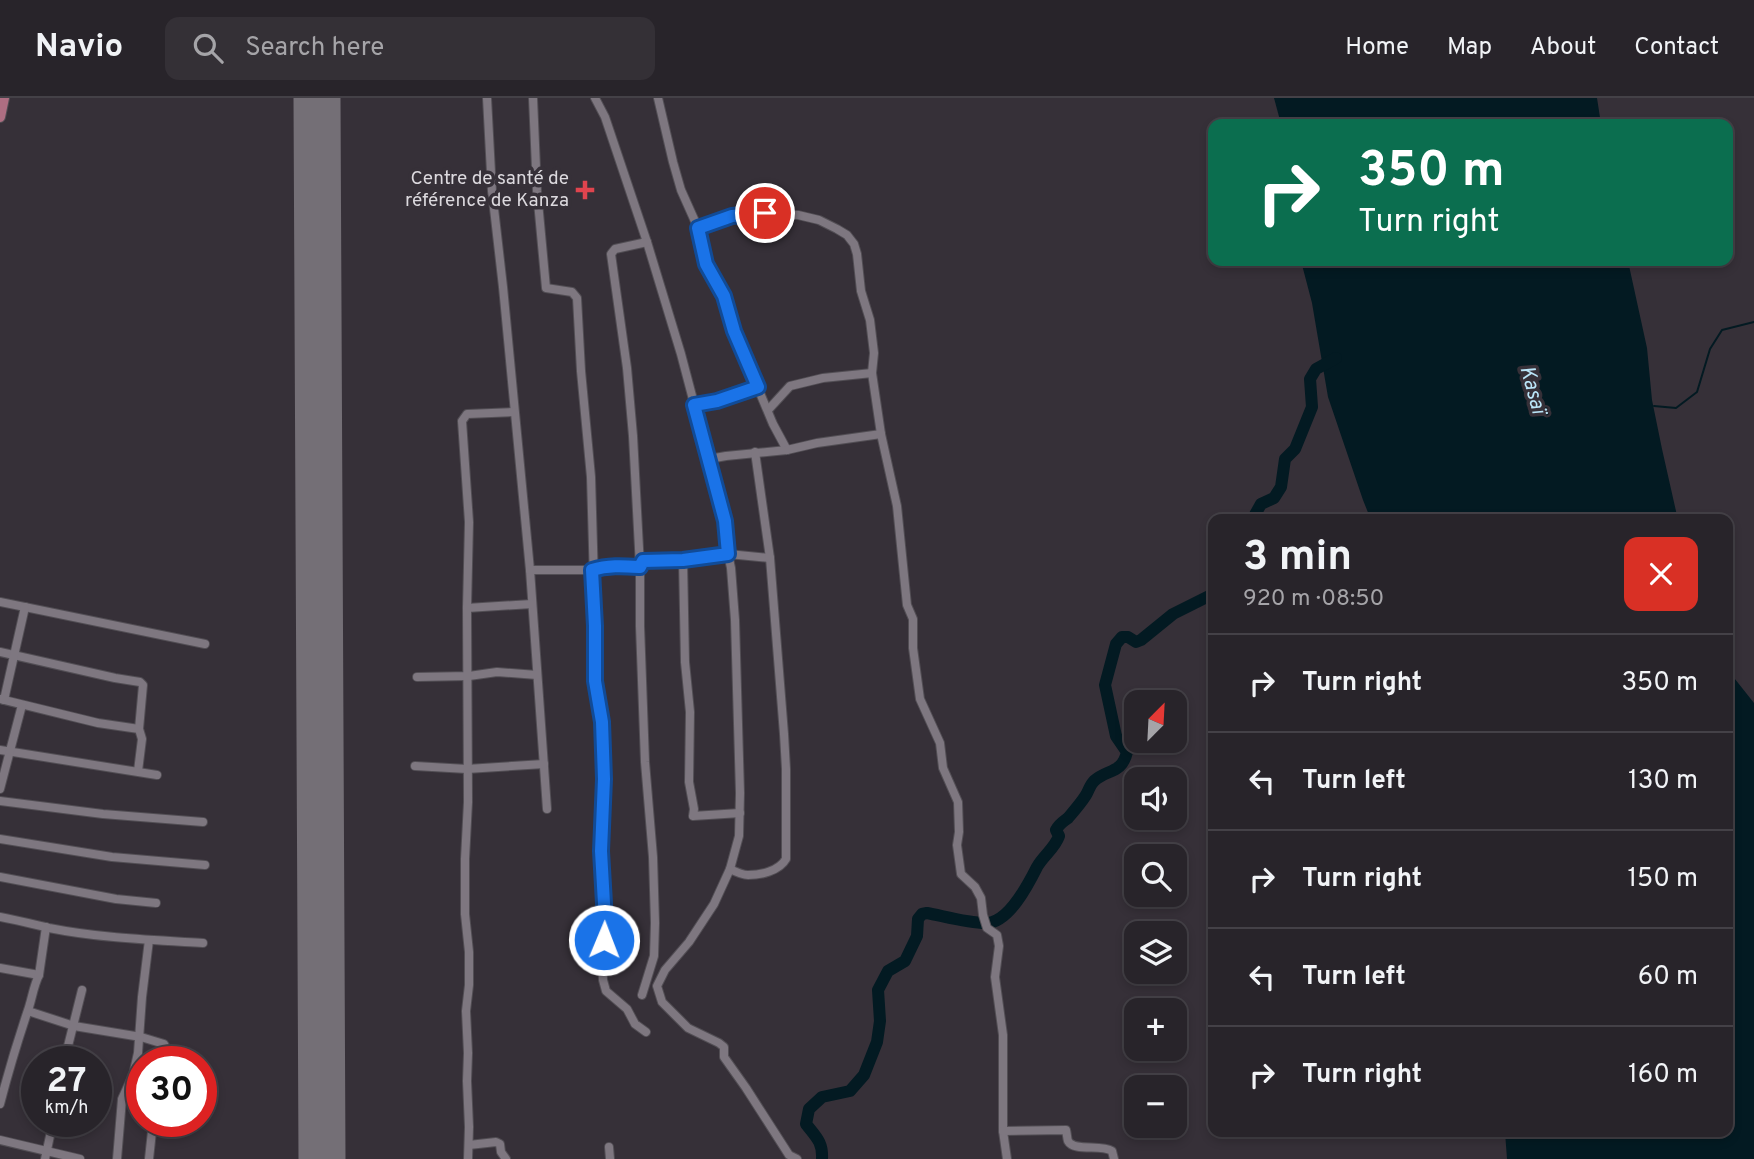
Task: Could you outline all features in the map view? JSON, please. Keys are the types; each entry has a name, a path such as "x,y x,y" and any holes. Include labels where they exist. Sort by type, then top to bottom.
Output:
{"street":[{"path":"487,98 492,191 530,570 547,809"},
{"path":"533,98 537,191 547,288 572,292 577,298 591,477 595,681 602,722 604,779 601,851 605,921 603,980 606,991 627,1009 635,1024 646,1032"},
{"path":"595,98 605,117 647,242 681,354 725,521 735,620 739,836 730,869 714,904 689,942 665,970 657,986 662,1002 688,1028 724,1047 724,1057 789,1155 797,1159"},
{"path":"658,98 678,181 698,228 706,264 724,296 731,324 773,424 787,450"},
{"path":"698,228 732,216 765,213 798,215 820,220 847,235 854,244 861,291 870,320 874,353 872,373 881,434 897,506 908,605 913,620 913,648 920,699 940,743 943,768 958,802 957,845 961,874 975,887 981,898 982,915 987,928 997,935 999,946 995,977 1003,1035 1003,1131 1007,1159"},
{"path":"642,995 654,956 653,857 645,762 640,567 633,436 627,368 611,254 615,249 647,242"},
{"path":"768,410 790,386 823,378 872,373"},
{"path":"694,405 717,401 758,387"},
{"path":"468,1159 466,1011 469,952 466,914 469,522 462,421 467,414 514,412"},
{"path":"709,460 881,434"},
{"path":"730,869 745,875 767,872 781,866 786,859 786,769 770,558 755,452"},
{"path":"640,567 643,561 683,560 728,554 770,558"},
{"path":"683,560 685,662 690,712 689,782 693,816 740,813"},
{"path":"530,570 640,567"},
{"path":"0,602 205,645"},
{"path":"467,608 532,604"},
{"path":"25,607 2,699 98,723 139,729"},
{"path":"0,652 142,683 139,729 142,739 138,771"},
{"path":"417,677 469,676 497,672 537,675"},
{"path":"0,789 22,705"},
{"path":"0,750 157,775"},
{"path":"415,766 467,769 544,764"},
{"path":"0,801 103,814 203,822"},
{"path":"0,839 112,857 205,865"},
{"path":"0,877 116,899 156,903"},
{"path":"0,917 46,927 149,940 203,943"},
{"path":"0,1104 11,1060 39,975 46,927"},
{"path":"117,1159 122,1099 133,1075 138,1053 149,940"},
{"path":"0,968 39,975"},
{"path":"68,1046 82,990"},
{"path":"28,1012 74,1026 141,1037 165,1046"},
{"path":"1003,1131 1066,1130 1072,1145 1107,1148 1114,1159"},
{"path":"46,1155 50,1137"},
{"path":"149,1159 151,1137"},
{"path":"0,1140 46,1155 80,1159"},
{"path":"469,1146 496,1142 500,1144 506,1159"},
{"path":"610,1147 610,1159"}],"water":[{"path":"1274,98 1597,98 1600,119 1280,119"},
{"name":"Kasaï","path":"1302,266 1629,266 1647,348 1652,400 1677,514 1369,514 1328,397 1312,303"},
{"path":"1733,677 1754,703 1754,1159 1507,1159 1505,1137 1733,1137"}],"waterway":[{"path":"1654,406 1676,408 1697,392 1710,349 1722,330 1754,322"},
{"path":"1255,514 1261,504 1274,498 1281,487 1285,459 1295,449 1312,407 1310,379 1316,369 1336,358"},
{"path":"822,1159 820,1144 806,1124 809,1109 822,1097 850,1091 864,1075 877,1042 880,1021 878,990 888,971 905,961 917,936 918,919 927,913 987,923 995,921 1010,910 1057,840 1058,826 1080,804 1094,781 1118,768 1125,759 1127,752 1116,736 1105,685 1116,644 1122,637 1136,642 1141,640 1173,614 1208,596"}],"runway":[{"path":"317,98 322,1159"}],"place":[{"name":"Centre de santé de référence de Kanza","path":"585,190"}],"route":[{"path":"604,940 601,851 604,779 602,722 595,681 592,570 616,566 640,567 643,561 683,560 728,554 725,521 694,405 717,401 758,387 734,331 724,296 706,264 698,228 732,216 765,213"}]}
